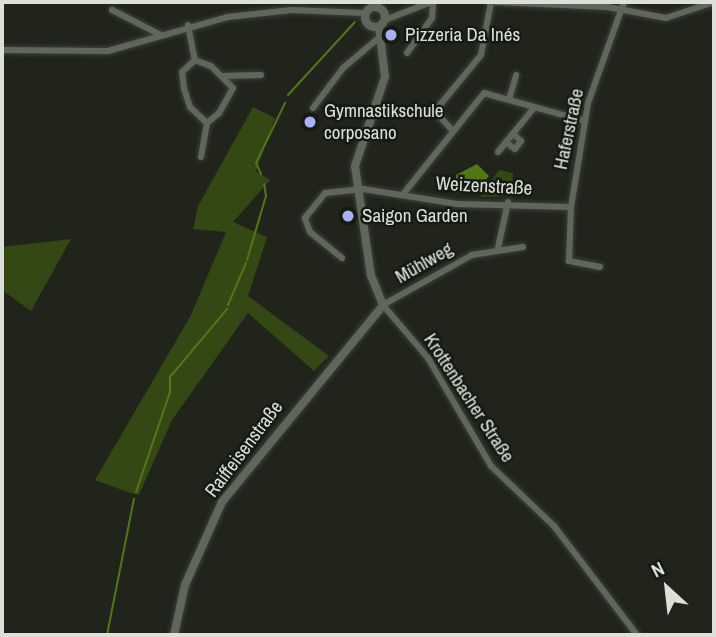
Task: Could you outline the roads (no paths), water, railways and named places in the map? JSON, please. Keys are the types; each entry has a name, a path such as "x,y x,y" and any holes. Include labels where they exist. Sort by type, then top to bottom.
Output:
{"street":[{"path":"291,2 292,10"},
{"path":"313,108 343,68 380,31 385,20 432,2 432,18 407,53"},
{"path":"452,130 435,111 481,55 493,2 623,5 666,18 714,2"},
{"name":"Haferstraße","path":"600,267 569,261 571,207 584,121 623,5"},
{"path":"368,7 380,31 385,77 358,155 355,190 371,276 383,305"},
{"path":"2,50 101,52 188,25 292,10 368,7 385,20"},
{"path":"112,10 159,34"},
{"path":"188,25 195,60 233,88 219,113 207,122 201,157"},
{"path":"195,60 182,72 184,88 190,107 207,122"},
{"path":"220,76 261,75"},
{"path":"509,100 516,75"},
{"path":"404,192 484,93 533,109 584,121"},
{"path":"498,152 533,109"},
{"name":"Weizenstraße","path":"342,258 310,232 305,218 317,198 355,190 404,192 457,204 508,202 571,207"},
{"path":"498,248 508,202"},
{"name":"Mühlweg","path":"383,305 443,267 498,248 523,247"},
{"name":"Raiffeisenstraße","path":"174,635 185,585 222,502 383,305"},
{"name":"Krottenbacher Straße","path":"383,305 428,358 491,466 570,545 637,635"}],"waterway":[{"path":"288,95 355,22"},
{"path":"261,174 256,163 285,103"},
{"path":"247,260 266,196 264,184"},
{"path":"228,305 246,263"},
{"path":"136,492 170,392 170,377 227,309"},
{"path":"107,635 134,499"}],"place":[{"name":"Pizzeria Da Inés","path":"391,35"},
{"name":"Gymnastikschule corposano","path":"310,122"},
{"name":"Saigon Garden","path":"348,216"}]}
